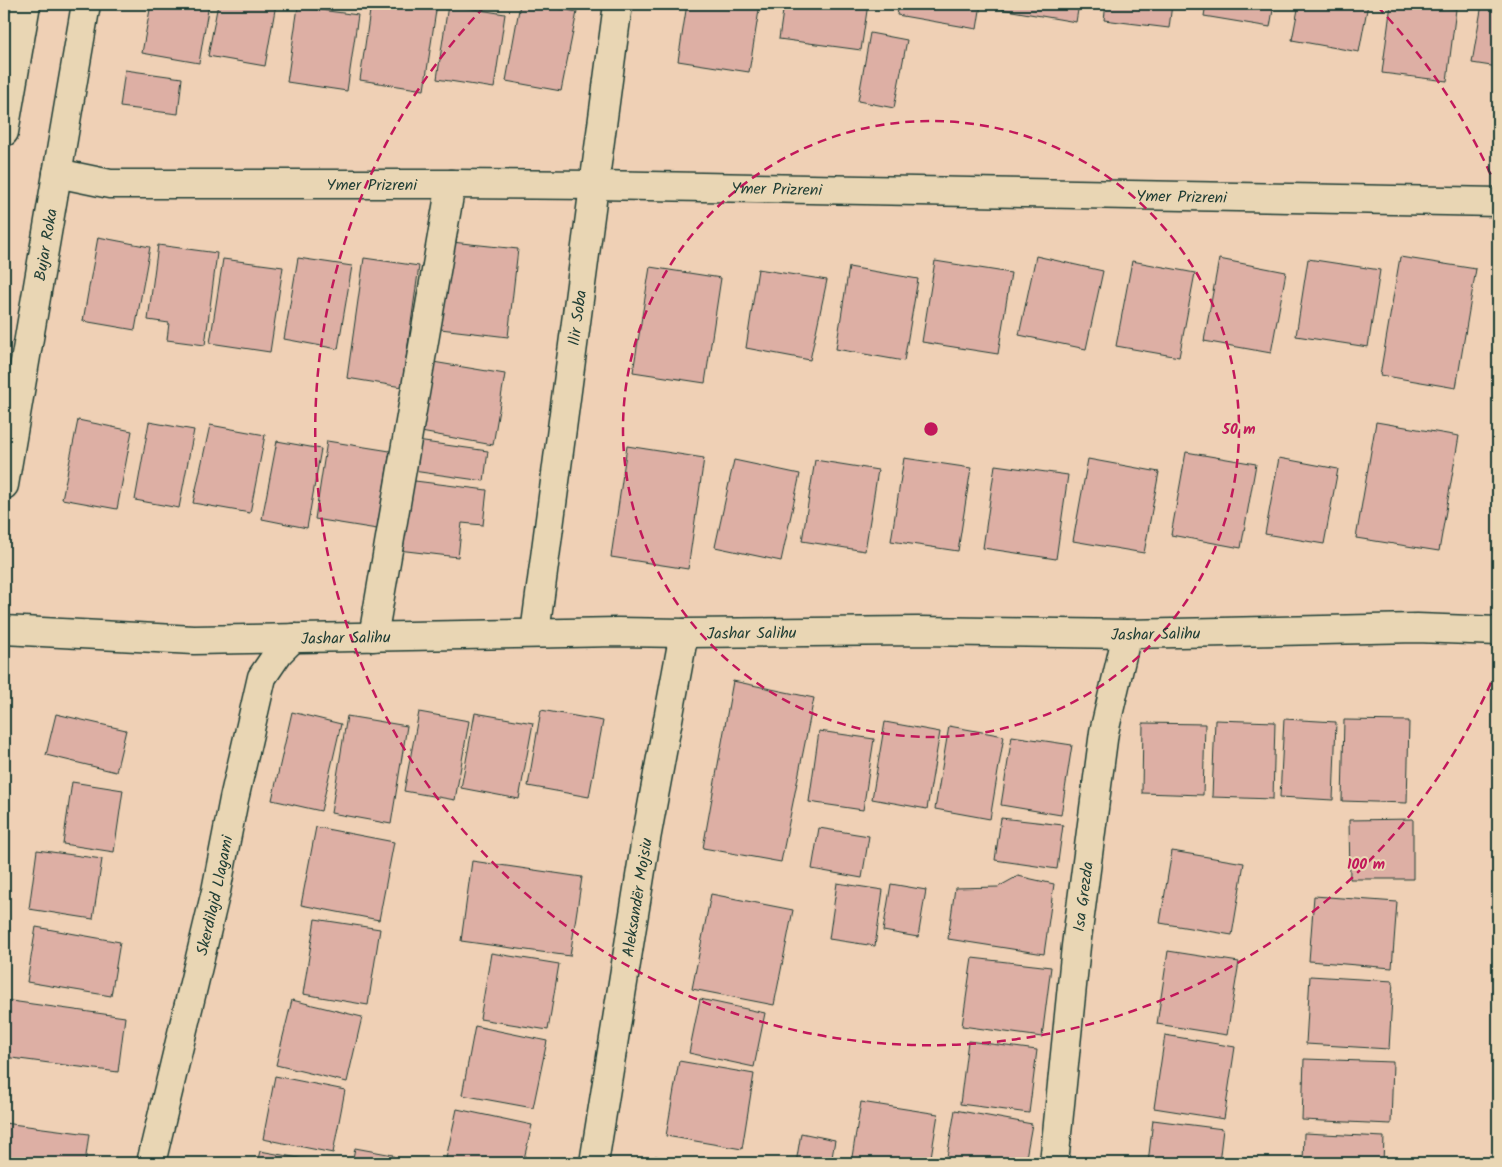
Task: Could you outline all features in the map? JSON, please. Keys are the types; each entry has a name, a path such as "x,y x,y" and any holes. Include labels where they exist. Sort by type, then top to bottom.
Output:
{"street":[{"path":"4,132 26,4"},
{"name":"Bujar Roka","path":"4,486 86,4"},
{"name":"Ilir Soba","path":"535,633 618,4"},
{"name":"Ymer Prizreni","path":"57,174 110,184 595,185 1498,202"},
{"path":"373,637 451,184"},
{"name":"Jashar Salihu","path":"4,630 194,640 617,632 918,631 1127,634 1417,628 1498,631"},
{"name":"Aleksandër Mojsiu","path":"594,1163 646,839 684,633"},
{"name":"Isa Grezda","path":"1054,1163 1076,946 1104,732 1127,634"},
{"name":"Skerdilajd Llagami","path":"151,1163 216,890 234,799 262,677 279,652 293,638"}],"building":[{"path":"151,4 209,4 199,63 142,53"},
{"path":"218,4 276,4 265,66 208,56"},
{"path":"371,4 437,4 424,90 360,80"},
{"path":"520,4 534,4 577,12 561,91 506,81"},
{"path":"687,4 760,4 749,72 678,61"},
{"path":"784,4 868,4 861,50 779,39"},
{"path":"899,4 981,4 977,29 897,15"},
{"path":"996,4 1079,4 1076,22 995,8"},
{"path":"1106,4 1172,4 1169,28 1104,20"},
{"path":"1206,4 1274,4 1270,27 1204,16"},
{"path":"1299,4 1368,4 1359,52 1292,40"},
{"path":"1391,4 1416,4 1456,9 1447,81 1382,73"},
{"path":"1482,4 1498,4 1498,67 1472,63"},
{"path":"448,5 505,14 494,88 437,79"},
{"path":"298,7 358,15 347,91 287,82"},
{"path":"870,33 907,40 894,108 858,101"},
{"path":"125,70 182,78 178,114 120,107"},
{"path":"98,237 150,247 135,330 83,321"},
{"path":"442,241 518,249 508,337 432,328"},
{"path":"158,245 217,253 205,345 167,340 169,323 148,320"},
{"path":"1036,256 1103,271 1086,349 1019,335"},
{"path":"1400,257 1476,269 1456,388 1380,375"},
{"path":"298,258 352,266 338,349 284,339"},
{"path":"364,258 419,266 402,387 347,378"},
{"path":"223,259 283,267 270,352 210,343"},
{"path":"1219,259 1286,272 1271,353 1204,341"},
{"path":"1308,259 1380,270 1368,347 1296,336"},
{"path":"935,261 1011,273 998,354 922,342"},
{"path":"1132,261 1195,273 1179,357 1116,346"},
{"path":"650,267 721,278 705,383 633,372"},
{"path":"849,267 918,279 904,361 836,349"},
{"path":"758,269 827,280 810,360 746,348"},
{"path":"433,362 505,374 493,445 421,432"},
{"path":"78,420 132,431 117,509 62,499"},
{"path":"149,422 194,430 179,508 135,500"},
{"path":"1376,422 1459,436 1439,551 1356,538"},
{"path":"210,425 265,435 250,513 193,503"},
{"path":"277,441 321,449 307,528 262,519"},
{"path":"327,441 390,451 377,529 315,519"},
{"path":"417,441 488,451 484,481 413,471"},
{"path":"627,446 704,458 688,569 611,557"},
{"path":"1186,452 1256,464 1241,548 1171,535"},
{"path":"904,458 971,468 958,551 891,541"},
{"path":"1279,458 1338,469 1324,544 1265,534"},
{"path":"1088,459 1159,472 1144,553 1073,541"},
{"path":"734,460 800,474 781,561 715,547"},
{"path":"815,460 878,470 865,551 802,541"},
{"path":"995,465 1068,475 1056,559 983,548"},
{"path":"407,480 487,490 483,525 462,523 458,557 398,550"},
{"path":"733,681 814,698 781,862 703,848"},
{"path":"541,710 603,721 589,797 528,786"},
{"path":"292,712 341,724 321,811 272,800"},
{"path":"419,712 469,721 455,800 404,791"},
{"path":"475,713 533,723 519,799 461,788"},
{"path":"56,714 126,730 116,772 46,755"},
{"path":"347,716 407,726 391,824 331,813"},
{"path":"1284,719 1336,722 1333,800 1280,797"},
{"path":"1215,720 1275,722 1273,799 1212,797"},
{"path":"1344,720 1409,721 1407,803 1342,801"},
{"path":"885,722 940,732 927,809 872,799"},
{"path":"1143,723 1205,724 1203,795 1142,793"},
{"path":"949,726 1004,736 990,819 935,809"},
{"path":"819,731 874,739 863,810 809,802"},
{"path":"1012,736 1072,745 1061,815 1001,805"},
{"path":"72,782 123,790 114,852 63,844"},
{"path":"1001,818 1063,825 1057,869 995,860"},
{"path":"1413,819 1413,879 1350,879 1349,820"},
{"path":"316,827 394,842 379,920 301,905"},
{"path":"819,828 869,836 862,878 812,869"},
{"path":"37,850 102,859 93,919 29,909"},
{"path":"1172,851 1244,863 1232,935 1160,923"},
{"path":"472,861 582,877 570,956 461,941"},
{"path":"1018,876 1054,884 1044,954 948,939 955,888 998,887"},
{"path":"837,883 883,890 875,946 829,939"},
{"path":"891,884 926,890 918,937 883,931"},
{"path":"711,894 793,910 774,1005 692,989"},
{"path":"1314,896 1397,902 1392,968 1309,961"},
{"path":"315,919 380,929 368,1005 303,994"},
{"path":"36,927 120,942 111,996 27,982"},
{"path":"1168,951 1239,962 1227,1035 1157,1024"},
{"path":"491,953 559,964 548,1030 480,1019"},
{"path":"972,958 1051,967 1042,1037 962,1026"},
{"path":"1310,976 1393,981 1389,1049 1306,1044"},
{"path":"700,999 765,1013 754,1067 689,1053"},
{"path":"4,1000 125,1017 118,1072 4,1057"},
{"path":"292,1000 362,1017 347,1082 276,1065"},
{"path":"475,1026 547,1041 533,1108 462,1095"},
{"path":"1165,1035 1235,1047 1224,1119 1154,1108"},
{"path":"968,1041 1037,1050 1029,1113 960,1104"},
{"path":"1304,1059 1393,1062 1391,1124 1302,1120"},
{"path":"679,1061 754,1074 742,1149 666,1136"},
{"path":"275,1076 345,1090 333,1153 263,1139"},
{"path":"861,1102 938,1114 930,1163 851,1163"},
{"path":"457,1109 532,1125 523,1163 445,1163"},
{"path":"955,1110 1032,1124 1025,1163 946,1163"},
{"path":"1153,1120 1223,1129 1219,1163 1148,1163"},
{"path":"4,1123 89,1134 85,1163 4,1163"},
{"path":"801,1133 835,1140 831,1163 796,1163"},
{"path":"1304,1133 1384,1137 1383,1163 1303,1163"},
{"path":"355,1148 393,1155 391,1163 352,1163"},
{"path":"260,1151 326,1163 257,1163"},
{"path":"655,1156 710,1163 654,1163"}]}
